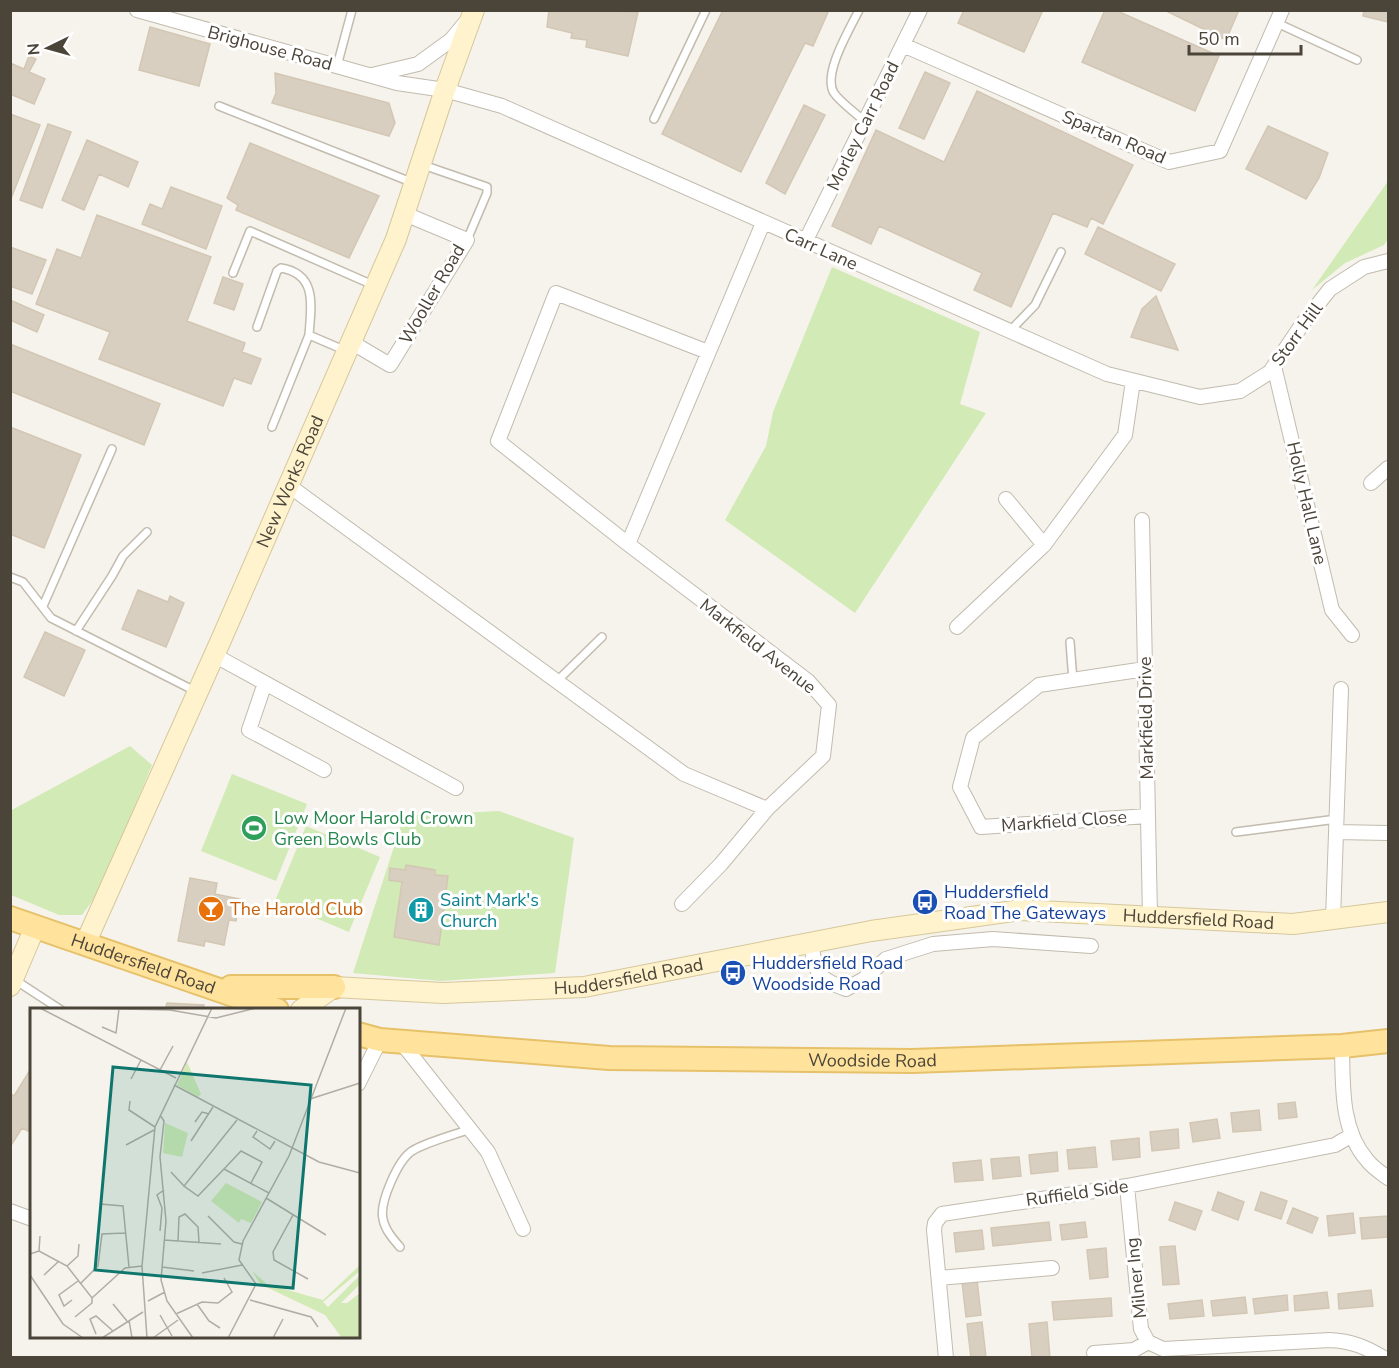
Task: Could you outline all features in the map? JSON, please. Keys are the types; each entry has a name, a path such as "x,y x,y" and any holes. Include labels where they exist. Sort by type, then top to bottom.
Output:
{"main road":[{"name":"New Works Road","path":"84,944 214,655 375,286 405,214 474,12"},
{"name":"Huddersfield Road","path":"334,987 443,993 584,987 871,931 1020,910 1293,924 1389,912"},
{"name":"Huddersfield Road","path":"10,918 271,1008"},
{"path":"12,983 35,927"},
{"path":"209,986 334,987"},
{"path":"304,1008 334,987"},
{"name":"Woodside Road","path":"360,1034 391,1041 609,1058 901,1060 1341,1046 1389,1041"}],"street":[{"name":"Brighouse Road","path":"136,10 397,83 446,90"},
{"name":"Morley Carr Road","path":"805,242 920,10"},
{"name":"Brighouse Road","path":"370,75 418,64 451,40 474,12"},
{"name":"Spartan Road","path":"903,45 1169,162 1220,151 1279,17"},
{"name":"Carr Lane","path":"446,90 502,106 1107,374 1200,397"},
{"name":"Wooller Road","path":"349,346 390,365 467,240 405,214"},
{"path":"708,352 556,293 498,441 628,544 763,223"},
{"name":"Storr Hill","path":"1200,397 1240,391 1270,372 1330,289 1364,267 1389,261"},
{"name":"Holly Hall Lane","path":"1274,366 1332,610 1352,635"},
{"path":"957,627 1044,545 1125,435 1133,381"},
{"path":"1371,483 1389,468"},
{"path":"288,485 684,774 767,809 721,864 682,904"},
{"path":"1006,499 1044,545"},
{"name":"Markfield Drive","path":"1142,520 1149,916"},
{"name":"Markfield Avenue","path":"628,544 808,681 830,705 823,756 767,809"},
{"path":"214,655 456,788"},
{"name":"Markfield Close","path":"1145,669 1039,685 973,738 960,787 981,827 1148,816"},
{"path":"265,683 249,730 324,770"},
{"path":"1333,919 1341,689"},
{"path":"1336,826 1389,833"},
{"path":"811,943 816,968 826,982 846,989 864,979 886,959 933,945 993,939 1091,946"},
{"path":"360,1081 391,1041 488,1152 523,1229"},
{"path":"1341,1046 1344,1101 1352,1135 1368,1162 1389,1178"},
{"name":"Ruffield Side","path":"946,1358 934,1230 935,1223 942,1214 1126,1186 1335,1145 1352,1135"},
{"name":"Milner Ing","path":"1126,1186 1141,1329 1148,1342 1163,1349 1348,1341 1364,1346 1384,1358"},
{"path":"10,1211 30,1219"},
{"path":"939,1278 1052,1269"},
{"path":"1094,1353 1134,1350 1148,1342"}],"lane":[{"path":"337,66 352,10"},
{"path":"654,119 706,10"},
{"path":"859,10 832,68 830,82 834,93 865,122"},
{"path":"1279,17 1358,60"},
{"path":"219,106 414,184"},
{"path":"421,164 487,187 487,193 467,240"},
{"path":"233,273 250,231 375,286"},
{"path":"1009,332 1035,305 1061,252"},
{"path":"257,327 277,271 281,268 302,275 308,286 311,306 309,335 272,427"},
{"path":"309,335 349,346"},
{"path":"43,606 112,449"},
{"path":"76,631 123,556 147,532"},
{"path":"10,577 23,582 51,618 197,692"},
{"path":"557,681 602,637"},
{"path":"1070,642 1073,681"},
{"path":"1236,832 1336,826"},
{"path":"12,983 57,1008"},
{"path":"400,1247 390,1235 382,1217 386,1194 399,1168 411,1152 470,1129"}],"green space":[{"path":"1388,181 1388,239 1384,245 1345,263 1312,290"},
{"path":"832,267 980,332 960,404 986,413 855,613 725,520 766,446 773,412"},
{"path":"130,746 152,765 100,890 82,915 59,915 11,895 10,811"},
{"name":"Low Moor Harold Crown Green Bowls Club","path":"232,774 307,804 276,881 201,851"},
{"path":"499,811 574,838 555,973 441,981 353,973 404,816"},
{"name":"Low Moor Harold Crown Green Bowls Club","path":"306,826 380,857 349,932 275,901"}],"building":[{"path":"549,10 638,12 628,56 586,47 587,40 571,38 572,33 547,27"},
{"path":"723,10 829,10 813,46 805,43 741,172 662,134"},
{"path":"964,10 1043,10 1024,52 958,23"},
{"path":"1105,10 1115,10 1219,56 1195,111 1082,62"},
{"path":"1169,10 1239,10 1226,40 1168,12"},
{"path":"1364,10 1388,10 1388,22 1363,16"},
{"path":"150,27 210,44 199,86 139,70"},
{"path":"29,56 36,59 29,72 45,79 34,104 10,94 10,63 24,69"},
{"path":"925,72 950,83 924,139 899,128"},
{"path":"275,73 389,103 395,123 389,136 272,103 276,93"},
{"path":"977,91 1133,165 1103,224 1091,218 1087,227 1053,213 1011,307 974,290 982,273 879,226 871,244 832,226 876,130 944,162"},
{"path":"804,105 825,115 785,194 766,183"},
{"path":"10,114 40,125 10,201"},
{"path":"48,124 71,132 42,208 20,200"},
{"path":"1268,126 1328,153 1319,178 1306,199 1246,169"},
{"path":"87,140 138,162 128,187 99,174 84,210 62,200"},
{"path":"250,143 379,196 349,258 236,210 238,205 227,198"},
{"path":"171,187 222,206 206,249 142,224 150,204 162,209"},
{"path":"97,215 211,257 187,321 245,343 242,352 261,359 251,384 234,378 223,406 99,359 110,332 36,304 57,249 81,258"},
{"path":"1098,227 1175,264 1161,291 1085,254"},
{"path":"10,247 46,260 32,294 10,286"},
{"path":"223,277 243,284 234,310 214,303"},
{"path":"1156,296 1178,350 1131,337 1142,309"},
{"path":"10,300 44,315 37,332 10,320"},
{"path":"10,344 160,404 144,445 10,391"},
{"path":"10,427 81,455 44,548 10,534"},
{"path":"138,590 168,602 170,596 184,603 166,647 122,629"},
{"path":"45,632 85,650 64,696 24,677"},
{"name":"Saint Mark's Church","path":"406,865 435,870 435,875 448,876 439,945 394,937 402,882 389,880 390,868 405,870"},
{"name":"The Harold Club","path":"190,878 217,883 215,894 240,899 236,921 229,920 224,945 205,941 204,946 178,941"},
{"path":"167,1003 204,1005 203,1008 166,1008"},
{"path":"30,1070 30,1132 22,1128 10,1147 10,1093 14,1096"},
{"path":"1295,1102 1297,1117 1279,1119 1278,1104"},
{"path":"1259,1110 1261,1130 1233,1132 1231,1113"},
{"path":"1217,1119 1220,1138 1193,1142 1190,1123"},
{"path":"1178,1129 1179,1148 1152,1151 1150,1132"},
{"path":"1139,1138 1140,1157 1113,1160 1111,1141"},
{"path":"1095,1147 1097,1167 1069,1169 1067,1150"},
{"path":"1057,1152 1058,1171 1031,1174 1029,1155"},
{"path":"1019,1157 1021,1176 993,1179 991,1159"},
{"path":"981,1160 983,1180 955,1182 953,1163"},
{"path":"1218,1192 1244,1202 1238,1220 1212,1210"},
{"path":"1261,1192 1287,1201 1281,1219 1255,1210"},
{"path":"1175,1202 1202,1211 1195,1230 1169,1220"},
{"path":"1293,1208 1318,1218 1312,1233 1287,1223"},
{"path":"1353,1213 1355,1233 1329,1236 1327,1216"},
{"path":"1388,1216 1388,1237 1362,1239 1360,1218"},
{"path":"1049,1222 1051,1240 993,1246 991,1228"},
{"path":"1085,1222 1087,1237 1062,1240 1060,1225"},
{"path":"982,1230 984,1249 956,1252 954,1233"},
{"path":"1175,1246 1179,1284 1163,1285 1160,1247"},
{"path":"1106,1248 1108,1277 1090,1279 1087,1250"},
{"path":"977,1280 981,1315 966,1317 962,1282"},
{"path":"1371,1290 1373,1306 1339,1309 1338,1294"},
{"path":"1327,1292 1329,1308 1295,1311 1294,1296"},
{"path":"1287,1295 1288,1310 1255,1314 1253,1299"},
{"path":"1245,1297 1247,1313 1213,1316 1211,1301"},
{"path":"1111,1298 1112,1316 1054,1320 1052,1302"},
{"path":"1202,1300 1204,1316 1170,1319 1168,1304"},
{"path":"982,1322 986,1357 971,1358 967,1324"},
{"path":"1047,1322 1050,1358 1032,1358 1029,1324"}],"place":[{"name":"Low Moor Harold Crown Green Bowls Club","path":"254,828"},
{"name":"Huddersfield Road The Gateways","path":"925,902"},
{"name":"The Harold Club","path":"211,909"},
{"name":"Saint Mark's Church","path":"421,910"},
{"name":"Huddersfield Road Woodside Road","path":"733,973"}]}
